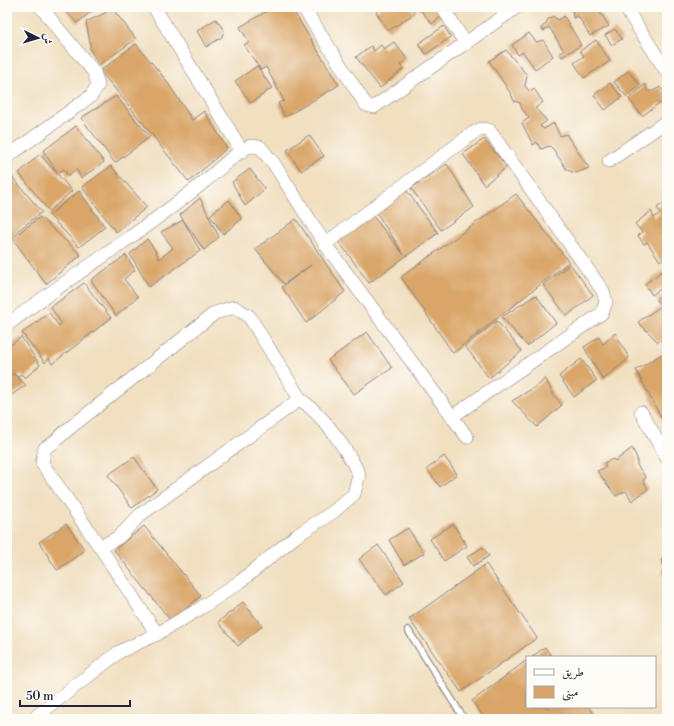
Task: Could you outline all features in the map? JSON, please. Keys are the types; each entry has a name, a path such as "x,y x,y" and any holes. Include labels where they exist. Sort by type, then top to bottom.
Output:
{"street":[{"path":"7,157 90,96 98,85 94,72 41,7"},
{"path":"154,7 242,151"},
{"path":"303,7 366,105 374,107 518,7"},
{"path":"442,7 466,44"},
{"path":"625,7 667,72"},
{"path":"609,161 667,121"},
{"path":"325,244 473,133 481,129 489,130 603,291 606,302 602,313 453,416"},
{"path":"7,324 48,294 133,237 242,151 251,146 260,147 274,164 325,244 467,437"},
{"path":"33,719 119,652 157,634 241,582 296,536 333,512 354,494 359,474 345,449 325,421 311,407 300,399 249,316 234,306 215,313 66,431 53,444 45,448 42,463 100,547 157,634"},
{"path":"100,547 119,537 140,515 300,399"},
{"path":"641,412 667,458"}],"lane":[{"path":"408,630 464,719"}],"building":[{"path":"62,7 97,7 77,23"},
{"path":"274,7 291,7 339,85 285,117 278,103 284,101 266,67 261,70 244,45 249,42 240,27"},
{"path":"380,7 411,7 415,13 388,31 376,12 381,8"},
{"path":"418,7 437,7 443,15 432,24"},
{"path":"572,7 597,8 609,26 590,36 578,16 573,18"},
{"path":"113,9 136,39 99,65 90,49 86,22"},
{"path":"553,16 558,20 564,16 581,45 562,57 559,53 564,51 549,27 543,31 541,28 547,23 547,20"},
{"path":"216,19 224,30 222,37 206,47 197,31"},
{"path":"444,26 451,37 426,54 418,44"},
{"path":"615,29 622,39 612,45 605,35"},
{"path":"529,33 536,42 543,40 553,56 535,69 523,52 518,55 512,45"},
{"path":"596,40 610,61 584,78 574,63 584,56 580,51"},
{"path":"394,42 407,59 400,65 403,69 380,88 356,57 371,46 374,51 381,45 384,49"},
{"path":"136,44 166,80 192,120 204,111 227,148 189,182 100,71"},
{"path":"506,50 527,75 525,86 530,92 534,89 543,102 535,108 547,121 540,126 544,129 554,123 560,136 566,134 589,168 576,173 567,170 550,146 541,149 537,142 533,145 522,123 529,118 522,109 520,103 514,101 489,61"},
{"path":"257,66 272,88 251,103 235,81"},
{"path":"628,71 640,85 627,97 614,82"},
{"path":"610,83 622,97 605,110 594,95"},
{"path":"645,84 648,91 653,91 660,87 667,95 667,103 658,104 642,116 629,99"},
{"path":"116,96 150,137 115,163 81,118"},
{"path":"76,126 104,162 81,178 76,169 68,176 64,169 58,173 43,151"},
{"path":"309,135 324,156 301,171 287,150"},
{"path":"484,139 507,167 484,185 463,154"},
{"path":"40,154 72,191 49,211 19,173"},
{"path":"447,164 474,207 441,230 411,188"},
{"path":"111,166 147,207 116,232 82,187"},
{"path":"250,169 265,189 245,206 232,182"},
{"path":"8,172 42,212 7,239 7,173"},
{"path":"79,191 105,227 79,247 49,215"},
{"path":"407,191 438,233 369,283 337,239 372,215 404,255 376,212"},
{"path":"516,194 569,262 453,353 401,277"},
{"path":"200,198 219,237 204,250 180,215"},
{"path":"229,200 242,219 223,234 210,215"},
{"path":"667,200 667,255 660,261 647,242 644,244 638,236 642,232 635,224 651,211 654,218 660,213 657,208"},
{"path":"40,217 81,255 46,284 12,238"},
{"path":"296,219 345,292 306,323 282,287 311,265 284,284 255,249"},
{"path":"183,220 200,251 149,287 130,254 147,239 155,250 159,259 173,248 161,232"},
{"path":"126,255 135,270 124,279 138,297 116,316 91,280"},
{"path":"570,264 593,295 567,316 543,285"},
{"path":"662,271 667,277 667,284 652,295 645,284"},
{"path":"84,283 111,318 52,364 49,358 45,363 22,333 49,313 59,326 61,323 51,307"},
{"path":"667,292 667,336 658,342 638,322 661,306 656,299"},
{"path":"536,295 556,323 527,346 502,317"},
{"path":"497,321 522,351 489,378 465,346"},
{"path":"367,332 392,368 354,394 328,360"},
{"path":"615,333 629,358 603,380 584,347 599,337 603,344"},
{"path":"21,337 40,365 25,378 21,374 17,377 7,365 7,348"},
{"path":"667,351 667,426 666,427 636,370"},
{"path":"581,359 597,380 574,397 559,376"},
{"path":"13,374 26,385 7,398 7,377"},
{"path":"545,378 554,395 562,405 537,427 512,401 540,384"},
{"path":"632,448 637,458 637,465 646,478 643,480 648,489 632,501 626,491 616,496 597,471 606,467 604,463 613,459 615,461"},
{"path":"444,456 457,474 440,487 427,469"},
{"path":"134,457 157,489 132,508 108,475"},
{"path":"66,524 85,550 57,570 39,542"},
{"path":"453,524 467,546 444,561 430,539"},
{"path":"144,526 201,596 171,621 114,550"},
{"path":"408,528 424,553 404,565 389,540"},
{"path":"378,545 404,582 386,595 359,559"},
{"path":"483,547 489,556 473,566 467,557"},
{"path":"667,556 667,580 662,572 665,569 661,560"},
{"path":"486,564 537,638 461,692 409,619"},
{"path":"243,602 262,626 238,646 218,622"},
{"path":"545,647 551,656 533,656"},
{"path":"526,661 526,708 590,708 598,719 485,719 472,701"}]}
